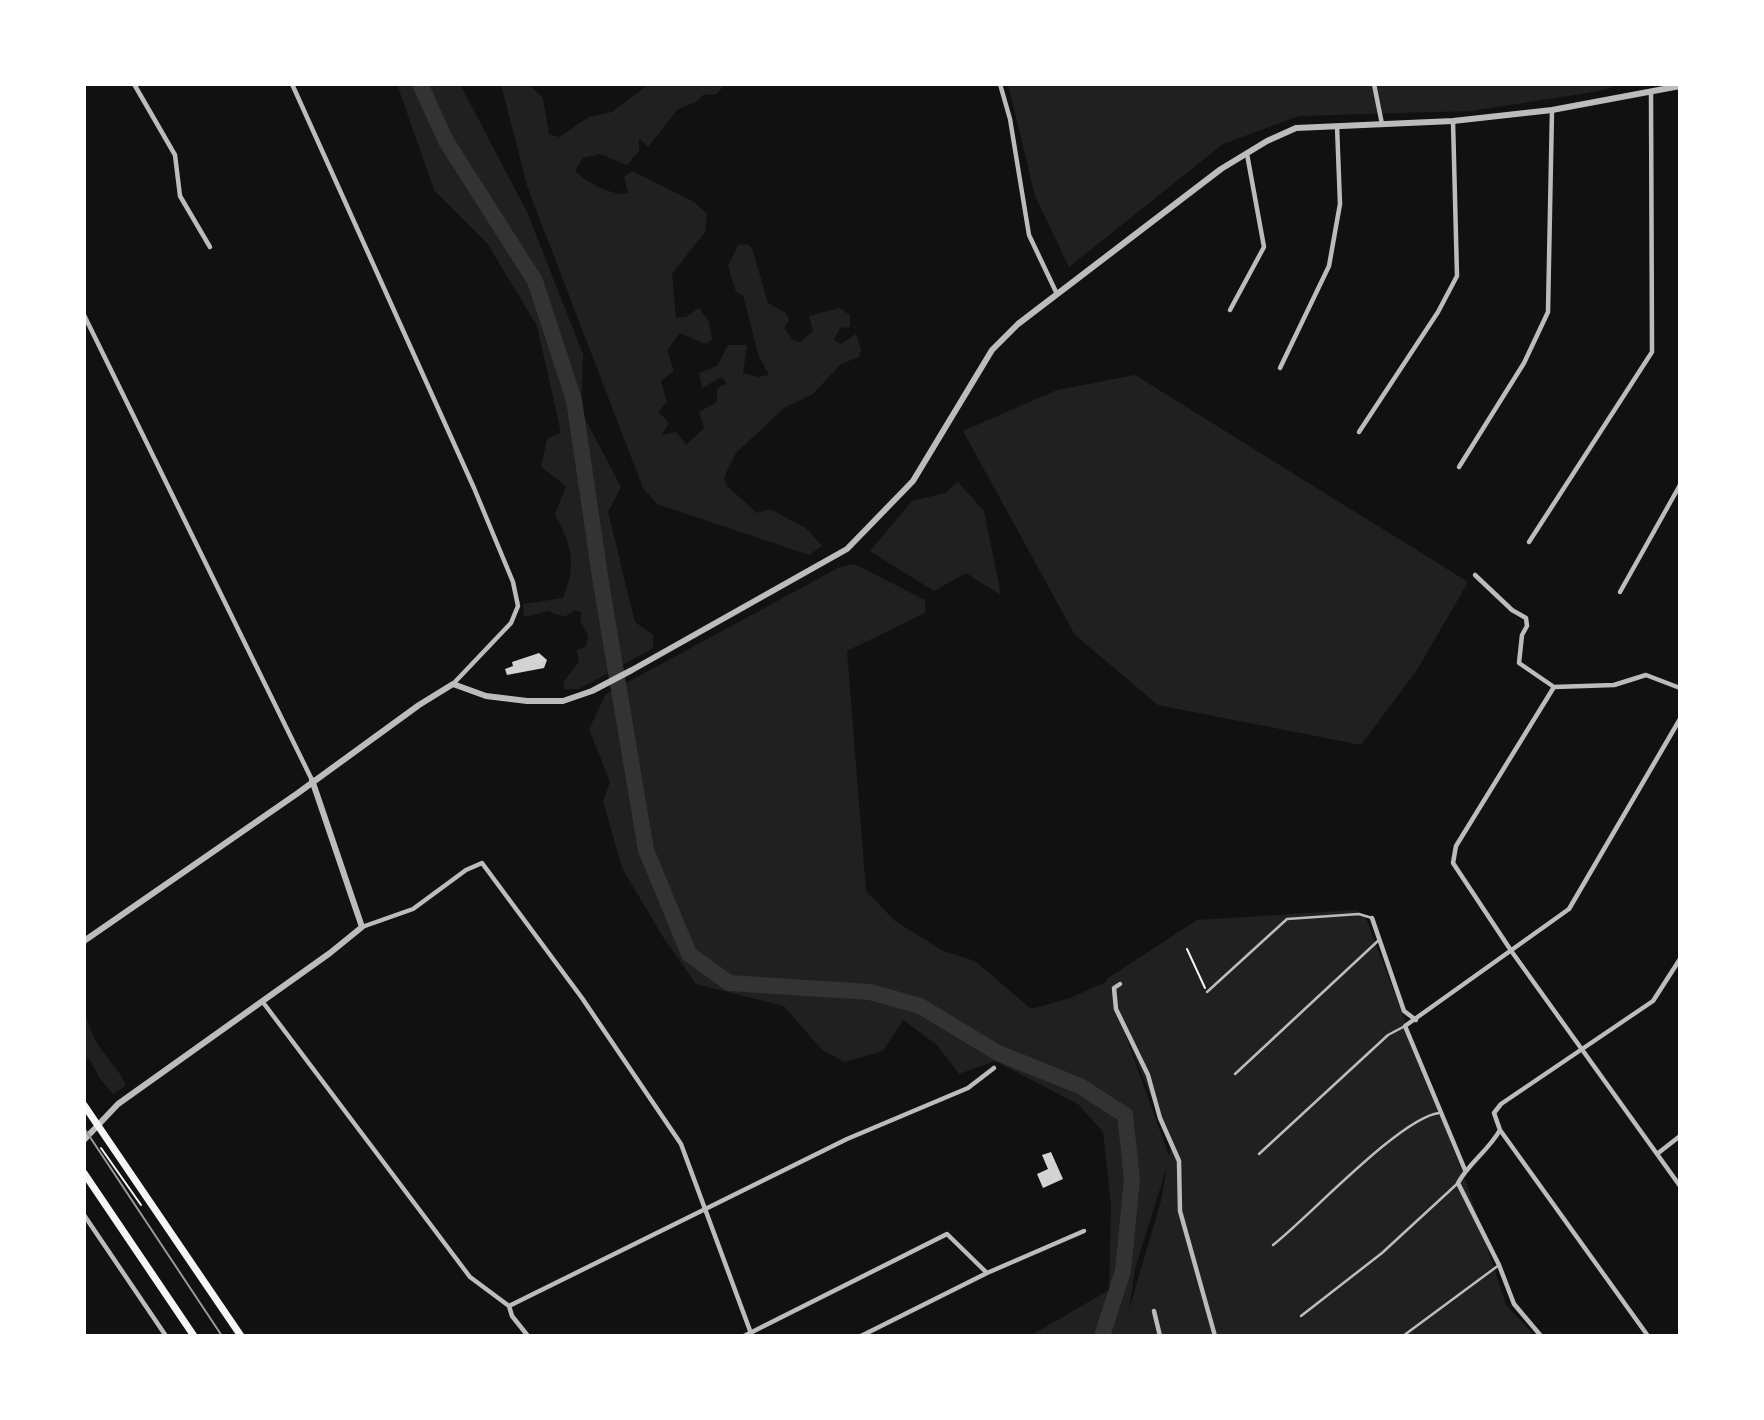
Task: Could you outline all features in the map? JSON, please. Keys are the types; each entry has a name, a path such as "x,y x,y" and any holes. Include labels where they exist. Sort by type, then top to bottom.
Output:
{"main road":[{"path":"84,1105 241,1336"},
{"path":"84,1173 194,1336"}],"street":[{"path":"134,84 175,155 180,196 210,247"},
{"path":"84,941 453,684 511,623 518,606 513,582 474,488 292,84"},
{"path":"1000,84 1010,119 1029,235 1057,295"},
{"path":"1374,84 1382,124"},
{"path":"453,684 486,696 527,701 563,701 593,691 847,549 914,481 992,350 1018,324 1176,203 1267,141 1296,128 1453,121 1552,110 1680,86"},
{"path":"1529,542 1653,352 1651,93"},
{"path":"1459,467 1524,363 1548,312 1552,110"},
{"path":"1359,432 1438,312 1457,276 1453,121"},
{"path":"1280,368 1329,266 1340,204 1337,125"},
{"path":"1230,310 1264,247 1247,154"},
{"path":"84,315 312,780 362,927"},
{"path":"1620,592 1680,485"},
{"path":"1475,575 1512,610 1525,618 1527,626 1522,635 1519,663 1555,687 1614,685 1646,675 1680,688"},
{"path":"1555,687 1456,846 1453,863 1512,952 1583,1047 1680,1186"},
{"path":"1465,1170 1405,1026 1569,909 1680,719"},
{"path":"84,1140 96,1124 118,1104 330,953 362,927 413,909 467,870 482,863 582,998 681,1144 748,1335 947,1234 986,1273"},
{"path":"1372,918 1404,1011 1416,1020"},
{"path":"1648,1336 1500,1130 1494,1113 1501,1104 1653,1001 1680,959"},
{"path":"1120,984 1114,988 1116,1009 1147,1075 1160,1118 1180,1161 1181,1211 1215,1336"},
{"path":"262,1001 470,1277 509,1306 512,1316 528,1336"},
{"path":"509,1306 847,1139 968,1088 994,1068"},
{"path":"84,1129 96,1124"},
{"path":"1500,1130 1490,1148 1465,1170 1458,1183 1499,1265 1514,1304 1541,1336"},
{"path":"1657,1154 1680,1136"},
{"path":"84,1215 166,1336"},
{"path":"861,1336 986,1273 1084,1231"},
{"path":"1154,1311 1160,1336"}],"lane":[{"path":"1207,992 1287,919 1359,914 1372,918"},
{"path":"1235,1074 1380,939"},
{"path":"1259,1154 1388,1035 1405,1026"},
{"path":"1273,1245 1394,1137 1421,1119 1441,1113"},
{"path":"1301,1317 1382,1253 1458,1183"},
{"path":"1403,1336 1499,1265"}],"path":[{"path":"1188,949 1207,992"},
{"path":"102,1148 141,1205"}],"shaded area":[{"path":"397,84 460,84 527,212 583,354 581,411 621,487 608,512 635,622 653,635 653,648 579,689 564,689 564,681 579,662 577,650 586,646 588,636 580,621 582,613 575,610 564,617 548,611 524,617 523,604 563,598 571,565 569,546 555,514 566,486 541,467 547,439 561,433 537,326 487,243 434,190"},
{"path":"501,84 528,84 543,98 549,134 559,137 589,117 612,112 648,85 725,84 717,94 703,95 696,102 678,109 648,147 639,138 639,151 627,165 600,154 583,158 575,171 600,188 622,194 628,193 624,177 632,171 694,202 707,214 705,232 672,274 676,318 686,317 699,308 709,321 712,340 705,344 680,333 667,350 674,371 661,381 667,402 658,412 669,422 662,435 676,432 686,445 704,428 699,412 717,402 717,388 727,384 722,377 702,388 699,373 717,366 728,345 747,345 743,373 758,377 769,375 758,354 743,295 736,292 728,266 738,245 747,244 752,248 768,303 786,313 789,320 784,328 794,341 800,342 813,331 809,316 839,308 850,315 850,327 840,328 834,340 841,344 856,334 861,349 859,357 841,364 813,394 784,408 736,453 724,477 727,486 757,513 770,509 806,528 822,546 809,555 657,504 643,488 527,186"},
{"path":"1008,84 1622,84 1600,91 1471,111 1299,116 1223,144 1069,267 1035,196"},
{"path":"1135,375 1468,582 1417,670 1361,745 1158,705 1075,635 963,431 1057,390"},
{"path":"958,482 984,511 1001,595 966,573 934,591 870,551 912,501 945,493"},
{"path":"854,564 925,600 925,613 847,651 866,891 895,921 943,951 975,961 1031,1009 1070,998 1106,982 1108,978 1197,920 1356,910 1366,918 1465,1179 1506,1305 1535,1336 1030,1336 1109,1290 1111,1204 1103,1132 1078,1104 995,1061 959,1074 937,1045 903,1020 883,1051 844,1062 821,1049 784,1006 696,984 663,937 622,868 603,801 610,782 589,729 606,694 838,568","holes":["1119,1017 1171,1147 1169,1156","1167,1166 1162,1197 1129,1310 1135,1269"]},
{"path":"84,1009 96,1042 126,1086 113,1094 100,1079 89,1058 84,1061"}],"building":[{"path":"539,653 547,660 544,668 507,675 505,669 513,666 512,662"},
{"path":"1051,1152 1063,1179 1043,1188 1037,1174 1048,1169 1042,1155"}],"waterway":[{"path":"420,84 446,141 535,281 574,400 601,583 646,850 689,954 729,983 870,992 920,1006 998,1053 1080,1086 1125,1115 1132,1179 1123,1271 1102,1336"}],"tram line":[{"path":"84,1128 222,1336"}]}
